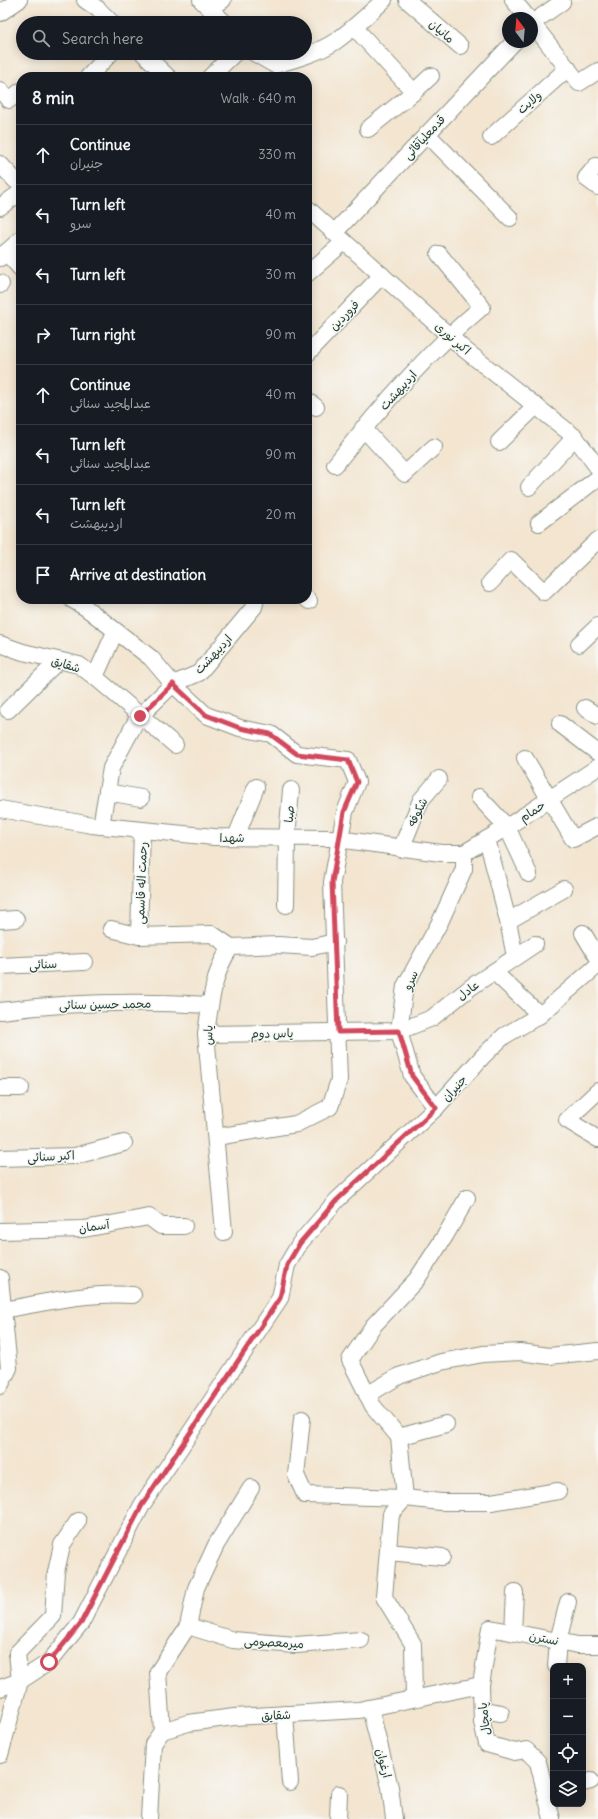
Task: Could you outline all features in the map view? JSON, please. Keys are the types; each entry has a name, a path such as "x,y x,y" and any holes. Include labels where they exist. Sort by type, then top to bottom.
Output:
{"street":[{"path":"0,13 20,0"},
{"path":"85,0 105,16"},
{"path":"312,53 335,41 354,27 384,0"},
{"name":"مانیان","path":"407,0 460,46"},
{"path":"513,0 523,12"},
{"path":"538,19 562,2"},
{"path":"211,3 220,16"},
{"path":"354,27 414,92"},
{"path":"538,30 579,83 598,71"},
{"name":"قدمعلیآقائی","path":"312,268 427,134 508,48"},
{"path":"93,72 104,60"},
{"path":"151,60 163,72"},
{"path":"215,72 228,60"},
{"path":"266,60 275,65 292,60"},
{"name":"ولایت","path":"491,137 568,68"},
{"path":"368,129 414,92 431,76"},
{"path":"0,90 9,100 16,95"},
{"path":"427,134 510,218"},
{"path":"0,164 16,181"},
{"path":"596,166 586,178 598,187"},
{"path":"0,207 16,196"},
{"name":"اکبر نوری","path":"312,213 448,335 575,437 598,468"},
{"path":"16,243 3,255 16,265"},
{"name":"اردیبهشت","path":"335,465 364,428 448,335 482,306 439,254"},
{"name":"فروردین","path":"312,348 382,275"},
{"path":"499,442 536,406"},
{"path":"364,428 405,474 434,447"},
{"path":"529,487 575,437"},
{"path":"539,523 598,478"},
{"path":"490,583 511,560 544,592 598,540"},
{"path":"79,604 151,658 173,684 206,715 240,728 270,734 297,754 348,760 357,782 344,812 332,882 339,1080 330,1108 296,1124 216,1137"},
{"name":"اردیبهشت","path":"101,826 111,768 140,716 173,684 199,673 254,607 255,604"},
{"path":"578,644 598,626"},
{"path":"95,677 115,632"},
{"name":"شقایق","path":"0,644 23,652 79,665 175,745"},
{"path":"8,710 58,661"},
{"path":"560,724 598,753"},
{"path":"525,758 573,839 598,826"},
{"name":"حمام","path":"464,853 507,827 598,767"},
{"name":"شکوفه","path":"401,849 421,800 439,779"},
{"path":"236,838 256,787"},
{"name":"صبا","path":"286,905 287,838 291,790"},
{"path":"107,792 141,798"},
{"path":"479,797 507,827 528,874"},
{"name":"شهدا","path":"0,809 101,826 214,837 340,840 401,849 441,853 464,853"},
{"name":"رحمت اله قاسمی","path":"139,936 142,830"},
{"path":"487,839 508,921 515,957"},
{"name":"سرو","path":"436,1108 412,1076 399,1031 405,986 440,922 464,869 464,853"},
{"path":"508,921 564,890"},
{"path":"0,920 16,919"},
{"path":"111,929 139,936 212,934 231,947 278,944 312,947 335,942"},
{"path":"583,933 598,958"},
{"name":"عادل","path":"399,1031 432,1018 472,987 535,944"},
{"name":"یاس","path":"224,1232 206,1034 210,1005 222,959 231,947"},
{"name":"سنائی","path":"0,966 85,962"},
{"name":"جنیران","path":"0,1688 20,1681 49,1662 81,1623 142,1505 280,1298 287,1265 300,1243 337,1200 436,1108 484,1055 504,1036 540,1016 598,965"},
{"path":"494,972 540,1016"},
{"name":"محمد حسین سنائی","path":"0,1011 43,1005 168,1003 210,1005"},
{"name":"یاس دوم","path":"206,1034 399,1031"},
{"path":"0,1088 21,1088"},
{"path":"598,1091 567,1120 598,1139"},
{"name":"اکبر سنائی","path":"0,1158 75,1156 124,1143"},
{"path":"414,1698 413,1644 384,1597 391,1514 405,1498 399,1437 374,1406 350,1360 373,1326 417,1279 445,1236 466,1198"},
{"name":"آسمان","path":"0,1231 84,1229 149,1217 161,1226 184,1226"},
{"path":"0,1278 4,1310 3,1330 9,1368 0,1386"},
{"path":"4,1310 65,1298 115,1293 133,1295"},
{"path":"368,1395 399,1376 441,1362 483,1354 520,1352 549,1356 598,1351"},
{"path":"302,1419 296,1475 305,1495 405,1498 442,1502 491,1502 558,1491"},
{"path":"399,1437 446,1424"},
{"path":"149,1819 153,1744 162,1731 158,1672 188,1626 196,1588 216,1545 252,1488"},
{"path":"0,1756 20,1681 17,1653 53,1616 56,1572 62,1545 78,1521"},
{"path":"388,1552 442,1557"},
{"path":"513,1632 515,1592"},
{"path":"556,1663 558,1641 568,1602"},
{"name":"میرمعصومی","path":"188,1626 233,1640 296,1645 361,1640"},
{"name":"نسترن","path":"490,1628 578,1645 598,1644"},
{"name":"پامچال","path":"490,1628 481,1685 482,1722 487,1744 515,1752 526,1750 538,1762 549,1788 552,1819"},
{"name":"شقایق","path":"162,1731 188,1723 234,1717 359,1710 481,1685"},
{"name":"ارغوان","path":"370,1708 390,1787 394,1819"},
{"path":"482,1710 501,1713"},
{"path":"285,1714 290,1782"},
{"path":"338,1819 339,1794"}],"route":[{"path":"49,1662 81,1623 142,1505 243,1351 280,1298 287,1265 300,1243 337,1200 436,1108 412,1076 399,1031 338,1032 332,882 344,812 357,782 348,760 297,754 270,734 240,728 206,715 173,684 140,716"}]}
